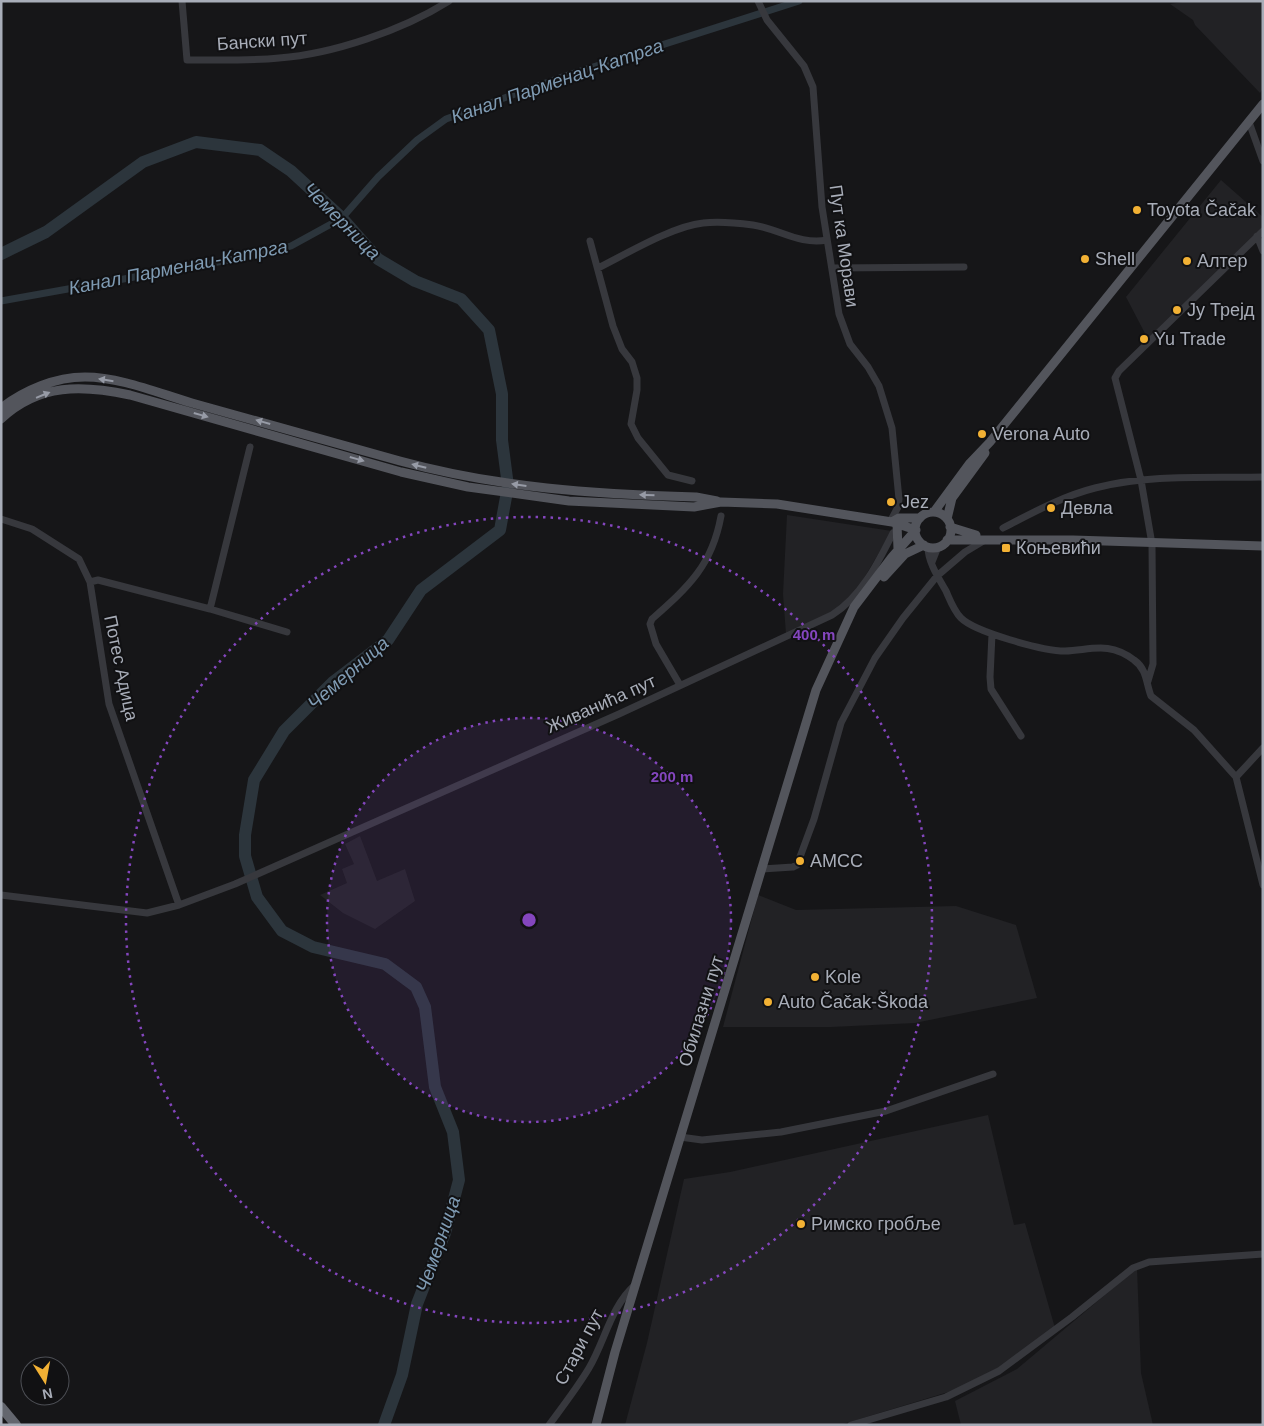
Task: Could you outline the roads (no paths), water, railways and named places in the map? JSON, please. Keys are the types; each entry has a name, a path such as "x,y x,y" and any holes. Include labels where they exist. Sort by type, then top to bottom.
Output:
{"highway":[{"path":"1,1407 16,1425"}],"main road":[{"path":"893,525 899,518 920,518 934,512 970,463 990,442 1263,104"},
{"path":"1,408 38,386 86,377 109,381 466,477 568,497"},
{"path":"1,419 23,403 50,392 86,387 130,395 401,472 468,487 694,507 721,502 777,504 915,530"},
{"path":"947,540 952,498 987,450 990,442"},
{"path":"934,512 949,523 971,534 986,538"},
{"path":"852,608 915,530 920,518"},
{"path":"893,525 898,550"},
{"path":"915,530 919,540 926,546"},
{"path":"852,608 901,557 926,546 938,547 947,540 1063,538 1152,544 1263,546"},
{"name":"Обилазни пут","path":"596,1425 680,1137 816,690 852,608"}],"street":[{"name":"Бански пут","path":"182,1 187,60 279,58 312,53 353,42 427,15 449,1"},
{"name":"Пут ка Морави","path":"759,4 764,16 804,66 813,86 822,207 842,329 879,386 892,428 899,498"},
{"path":"1249,122 1263,161"},
{"path":"598,268 660,238 703,222 752,225 768,228 799,241 816,242 827,240"},
{"path":"1260,234 1263,251"},
{"path":"1148,681 1153,664 1152,544 1141,480 1115,378 1119,371 1260,234"},
{"path":"590,241 613,326 622,349 632,362 637,378 637,390 631,424 638,438 668,475 692,481"},
{"path":"832,268 964,267"},
{"path":"210,609 250,447"},
{"path":"1003,528 1055,503 1093,488 1141,480 1263,477"},
{"name":"Живанића пут","path":"179,905 288,862 832,615 852,608 893,525 899,498"},
{"path":"1,515 14,522"},
{"path":"680,685 656,644 650,624 652,619 691,584 711,552 718,534 721,516"},
{"path":"1,519 14,522"},
{"name":"Потес Адица","path":"14,522 50,539 79,559 90,582 109,704 179,905"},
{"path":"761,869 793,867 798,864 814,819 841,723 884,642 937,576 965,552 986,538"},
{"path":"926,546 937,576 959,616 969,625 992,634 1058,651 1104,647 1133,659 1141,666 1148,681 1151,696 1194,730 1236,777 1263,885"},
{"path":"932,562 938,547"},
{"path":"90,582 98,580 210,609 287,632"},
{"path":"992,634 990,677 992,689 1021,736"},
{"path":"1236,777 1263,748"},
{"path":"1,895 142,913 179,905"},
{"path":"680,1137 702,1140 781,1132 886,1111 993,1074"},
{"path":"852,1425 946,1397 999,1371 1072,1317 1133,1268 1150,1262 1263,1254"},
{"name":"Стари пут","path":"548,1425 588,1368 607,1332 620,1300 636,1285"}],"waterway":[{"name":"Канал Парменац-Катрга","path":"1,301 263,254 291,246 342,218 378,177 417,140 446,119 565,76 799,1"},
{"name":"Чемерница","path":"1,254 46,232 143,162 196,142 260,150 291,171 342,218 378,259 415,281 461,299 489,330 502,394 502,440 508,486 500,530 421,590 388,640 333,682 284,731 254,780 245,835 245,856 257,897 282,931 313,947 385,964 416,987 425,1007 435,1087 453,1132 459,1180 445,1233 417,1304 402,1375 384,1425"}],"place":[{"name":"Toyota Čačak","path":"1137,210"},
{"name":"Shell","path":"1085,259"},
{"name":"Алтер","path":"1187,261"},
{"name":"Ју Трејд","path":"1177,310"},
{"name":"Yu Trade","path":"1144,339"},
{"name":"Verona Auto","path":"982,434"},
{"name":"Jez","path":"891,502"},
{"name":"Девла","path":"1051,508"},
{"name":"Коњевићи","path":"1006,548"},
{"name":"АМСС","path":"800,861"},
{"name":"Kole","path":"815,977"},
{"name":"Auto Čačak-Škoda","path":"768,1002"},
{"name":"Римско гробље","path":"801,1224"}]}
